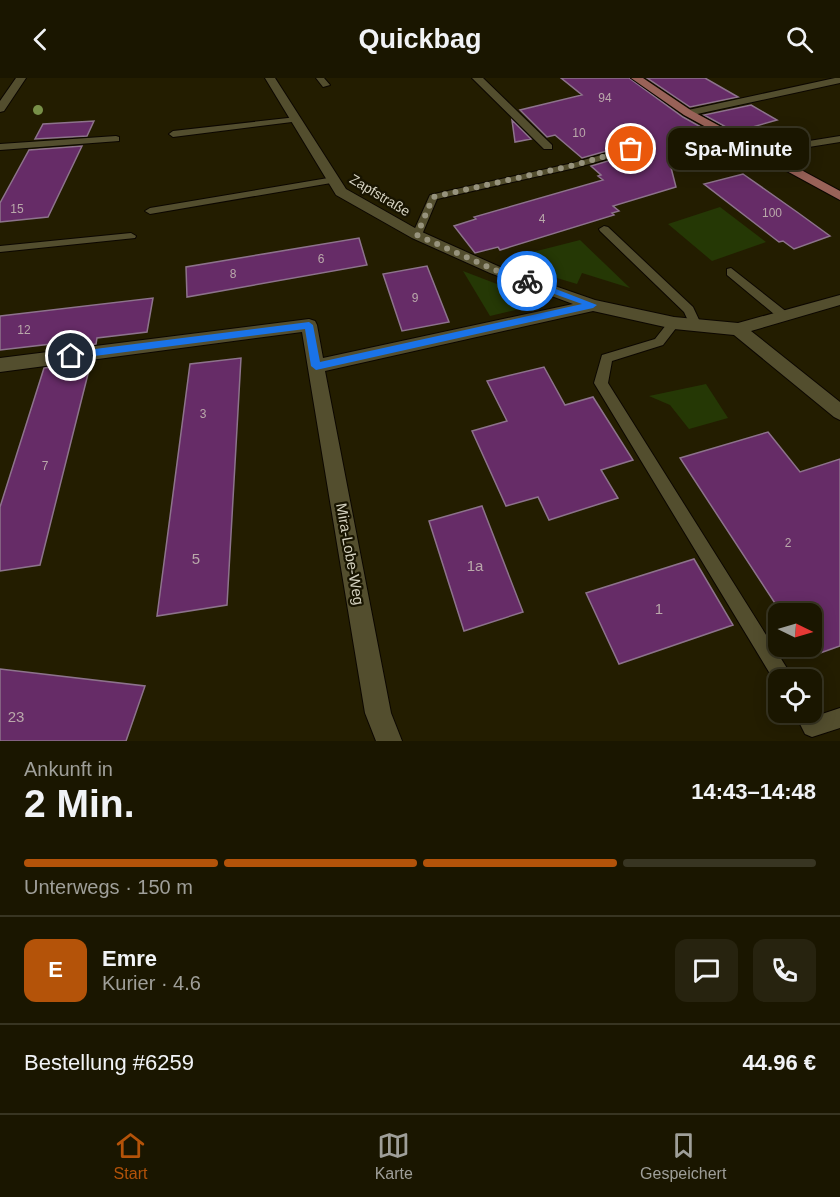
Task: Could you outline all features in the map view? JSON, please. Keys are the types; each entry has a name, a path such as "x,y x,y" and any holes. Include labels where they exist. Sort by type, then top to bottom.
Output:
{"main road":[{"path":"636,78 688,113 840,196"}],"street":[{"path":"0,109 21,78"},
{"name":"Zapfstraße","path":"270,78 341,192 417,235 495,270 593,305 674,322 738,328"},
{"path":"477,78 548,147"},
{"path":"688,113 840,80"},
{"path":"738,328 840,300"},
{"path":"316,366 593,305"},
{"name":"Mira-Lobe-Weg","path":"0,365 309,325 378,713 389,741"},
{"path":"738,328 840,412"}],"lane":[{"path":"320,78 326,85"},
{"path":"174,134 297,119"},
{"path":"0,147 116,139"},
{"path":"748,147 784,148 840,139"},
{"path":"417,235 433,197 575,165 650,144"},
{"path":"150,212 334,180"},
{"path":"604,229 690,310 695,324"},
{"path":"0,249 131,236"},
{"path":"731,273 784,316"},
{"path":"674,322 659,342 606,358 601,382 776,669"},
{"path":"810,723 812,726 840,718"}],"green space":[{"path":"720,207 766,242 712,261 668,224"},
{"path":"580,240 630,288 582,273 577,284 506,263 533,252"},
{"path":"463,271 546,303 490,316"},
{"path":"706,384 728,418 689,429 670,405 649,396"}],"building":[{"path":"561,78 629,78 683,117 719,137 667,152 676,187 613,206 619,211 612,213 614,215 500,250 498,247 475,253 454,226 476,219 474,217 603,180 591,166 655,147 655,141 649,139 582,158 555,135 547,137 520,110 582,95"},
{"path":"647,78 705,78 738,97 690,107"},
{"path":"751,105 777,120 735,132 704,115"},
{"path":"512,120 531,139 515,142"},
{"path":"94,121 87,136 35,139 43,124"},
{"path":"82,146 48,217 0,222 0,203 29,150"},
{"path":"743,174 830,236 794,249 783,241 779,242 704,184"},
{"path":"359,238 367,265 187,297 186,267"},
{"path":"427,266 449,322 402,331 383,274"},
{"path":"153,298 147,332 97,338 96,344 50,349 52,344 0,350 0,316"},
{"path":"241,358 227,605 157,616 190,364"},
{"path":"91,362 40,565 0,571 0,507 44,368"},
{"path":"544,367 565,405 593,397 633,460 601,470 618,498 549,520 538,497 506,506 472,431 507,421 487,381"},
{"path":"768,432 800,472 840,459 840,646 822,652 822,603 775,603 680,458"},
{"path":"482,506 523,612 464,631 429,521"},
{"path":"694,559 733,625 619,664 586,593"},
{"path":"0,669 145,686 126,741 0,741"}],"way so far":[{"path":"527,281 495,270 417,235 433,197 575,165 631,149"}],"place":[{"name":"Spa-Minute","path":"631,149"}],"route":[{"path":"71,356 309,325 316,366 593,305 527,281"}]}
